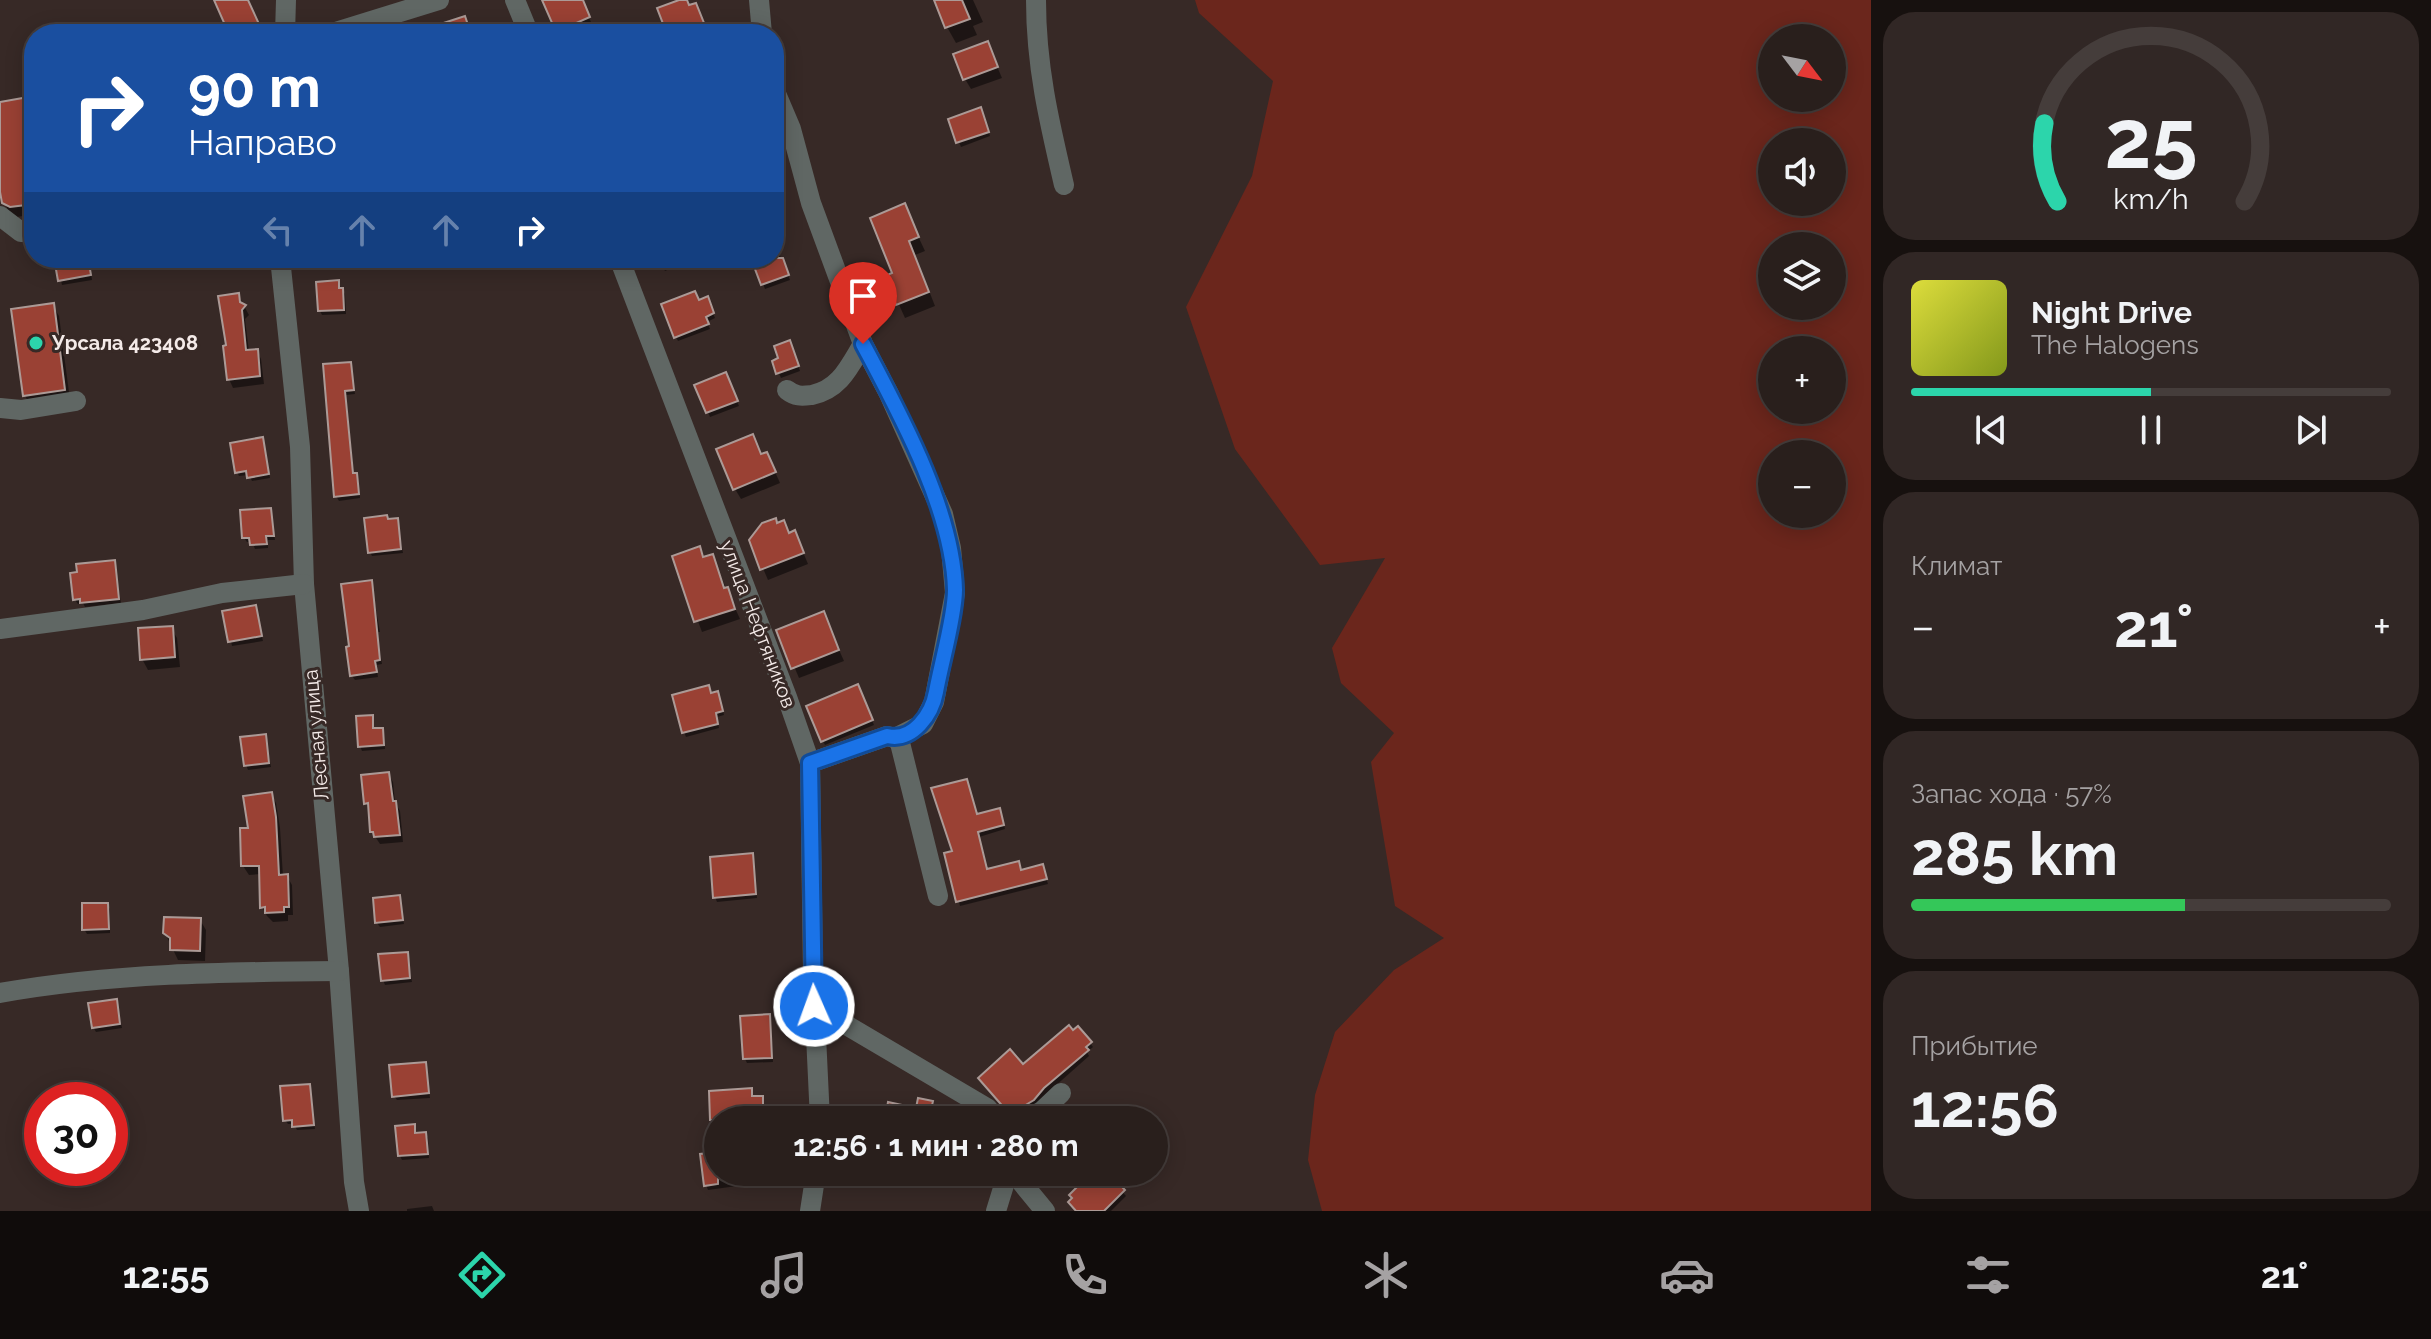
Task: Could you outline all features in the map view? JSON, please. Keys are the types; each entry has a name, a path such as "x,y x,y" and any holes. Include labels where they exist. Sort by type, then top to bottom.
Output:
{"street":[{"path":"286,0 288,24"},
{"path":"361,24 439,0"},
{"path":"515,0 525,24"},
{"path":"759,0 761,24"},
{"path":"1036,0 1042,93 1064,185"},
{"path":"784,113 811,203 863,344 943,514 951,548 955,593 934,702 923,724 895,738"},
{"path":"0,216 24,232"},
{"name":"Лесная улица","path":"281,268 300,447 304,584 339,971 354,1182 359,1211"},
{"name":"улица Нефтяников","path":"623,268 810,763 814,1006 819,1106"},
{"path":"787,390 793,395 803,396 834,387 863,344"},
{"path":"0,408 21,410 76,401"},
{"path":"0,629 143,610 222,593 304,584"},
{"path":"810,763 887,736 900,743 938,896"},
{"path":"0,993 41,985 216,972 339,971"},
{"path":"814,1006 984,1106"},
{"path":"1047,1106 1061,1093"},
{"path":"810,1211 814,1186"},
{"path":"996,1211 1005,1186"},
{"path":"1023,1186 1045,1211"}],"shaded area":[{"path":"1195,0 1871,0 1871,1211 1322,1211 1308,1160 1315,1095 1335,1032 1394,970 1444,938 1395,906 1371,762 1394,733 1341,683 1332,648 1385,558 1320,565 1235,449 1186,307 1252,176 1273,81 1199,13"}],"building":[{"path":"214,0 248,0 259,24 225,24"},
{"path":"542,0 583,0 590,17 574,24 552,24"},
{"path":"687,0 689,5 696,3 704,23 663,24 657,8"},
{"path":"934,0 962,0 970,19 945,28"},
{"path":"465,16 468,24 440,24"},
{"path":"988,41 998,67 963,80 953,54"},
{"path":"24,98 24,205 10,207 2,203 0,102"},
{"path":"981,107 989,132 956,143 948,119"},
{"path":"905,203 919,237 909,241 929,292 896,305 885,276 892,273 870,218"},
{"path":"784,261 789,275 761,285 755,268 784,268"},
{"path":"56,268 90,268 91,275 58,281"},
{"path":"339,280 339,288 343,288 344,310 318,311 316,282"},
{"path":"695,291 699,300 708,296 714,313 706,317 709,324 674,338 661,304"},
{"path":"239,293 240,302 246,305 242,310 246,350 258,349 260,376 227,380 223,346 226,345 218,296"},
{"path":"54,303 65,390 23,396 11,309"},
{"path":"790,340 799,366 776,374 772,361 778,358 774,346"},
{"path":"351,362 354,390 345,391 353,473 357,473 359,494 334,497 323,364"},
{"path":"726,372 738,401 706,413 694,385"},
{"path":"753,434 761,454 767,452 776,472 733,490 716,449"},
{"path":"263,437 269,474 247,478 246,471 235,473 230,443"},
{"path":"271,508 274,536 266,536 267,544 250,545 249,538 242,538 240,510"},
{"path":"387,515 388,519 398,518 401,549 368,553 364,518"},
{"path":"776,518 777,523 784,520 789,533 795,530 804,553 760,570 749,540 762,523"},
{"path":"700,546 703,557 713,554 724,588 728,587 735,609 694,622 672,556"},
{"path":"115,560 119,599 80,603 80,599 73,600 70,573 77,572 76,564"},
{"path":"372,580 380,660 375,661 377,672 350,676 341,584"},
{"path":"256,605 262,636 228,642 222,611"},
{"path":"824,611 839,650 791,669 776,630"},
{"path":"173,626 175,657 140,660 138,628"},
{"path":"858,684 873,720 821,742 806,706"},
{"path":"709,685 711,693 718,691 723,711 716,713 718,724 682,733 672,695"},
{"path":"373,715 373,728 383,728 384,745 358,747 356,716"},
{"path":"266,734 269,763 244,766 240,737"},
{"path":"389,772 400,835 374,837 370,832 368,803 364,804 361,775"},
{"path":"967,779 977,814 1000,808 1004,825 978,832 987,869 1019,861 1021,870 1043,864 1047,879 956,902 944,853 952,851 931,788"},
{"path":"272,792 279,875 288,874 289,907 284,907 284,912 265,913 265,907 260,908 259,866 241,866 240,828 248,828 243,796"},
{"path":"753,853 756,894 713,898 710,857"},
{"path":"400,895 403,920 375,923 373,898"},
{"path":"82,903 108,903 109,929 82,930"},
{"path":"164,917 201,918 200,951 170,950 170,938 163,933"},
{"path":"408,952 410,978 381,981 378,954"},
{"path":"117,999 120,1024 92,1028 88,1003"},
{"path":"770,1014 772,1058 743,1059 740,1016"},
{"path":"1069,1025 1073,1030 1078,1026 1092,1042 1086,1047 1089,1050 1024,1106 1002,1106 978,1078 1010,1049 1023,1064"},
{"path":"426,1062 429,1093 392,1097 389,1065"},
{"path":"310,1084 314,1125 292,1127 292,1120 283,1121 280,1086"},
{"path":"752,1088 752,1096 763,1096 763,1106 710,1106 709,1091"},
{"path":"918,1098 933,1101 932,1106 916,1106"},
{"path":"415,1124 415,1133 426,1132 428,1154 398,1156 395,1126"},
{"path":"700,1154 704,1154 704,1186"},
{"path":"1078,1186 1121,1186 1125,1190 1104,1211 1076,1211 1068,1202 1072,1198 1069,1195"}],"place":[{"name":"Урсала 423408","path":"36,343"}],"route":[{"path":"814,1006 810,763 887,736 895,738 923,724 934,702 955,593 951,548 943,514 863,344"}]}
